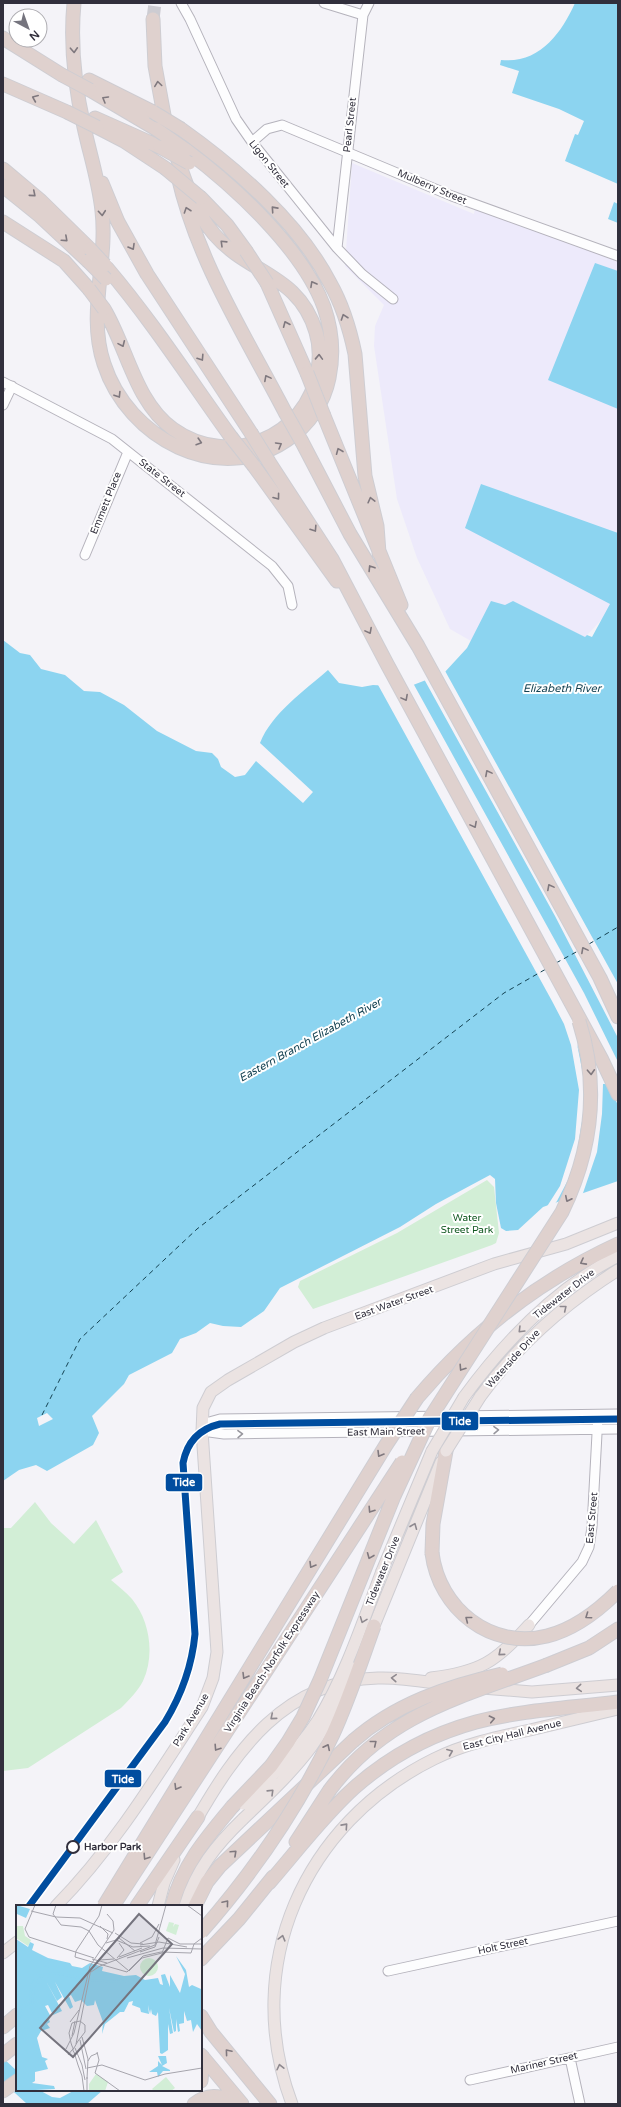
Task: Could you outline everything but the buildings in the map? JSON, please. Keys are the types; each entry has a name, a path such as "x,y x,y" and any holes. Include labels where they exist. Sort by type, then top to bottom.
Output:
{"highway":[{"path":"5,39 61,70 89,85 119,107 136,117 161,126 186,150 220,176 281,240 310,279 324,307 329,325 332,338 332,362 324,396 318,408 301,429 282,444 264,453 243,458 219,459 182,450 153,433 126,406 107,371 100,349 97,324 102,216 93,161 84,126 77,86 73,45 74,3"},
{"path":"153,20 155,66 161,126 182,197 201,247 224,295 350,534 418,646 600,978 618,1017"},
{"path":"3,84 123,136 201,198 227,225 267,283 307,373 418,646"},
{"path":"89,85 117,93 134,101 182,129 232,168 269,203 292,229 320,265 335,292 351,337 355,354 365,476 377,526 379,553"},
{"path":"3,222 64,261 89,289 104,309 152,407 168,425 189,439 220,447 237,447 262,440 294,420 312,392 319,360 319,346 313,321 306,308 295,294 277,279 236,255 225,246 206,224 196,206 161,126"},
{"path":"123,136 139,138 190,163 242,200"},
{"path":"93,161 118,222 147,274 332,559 386,664 579,1021 601,1058 618,1094"},
{"path":"3,169 41,201 106,274 145,326 165,345 231,437 301,528 324,564 352,599"},
{"path":"3,186 89,255"},
{"path":"172,1905 182,1875 189,1862 214,1829 237,1812 288,1742 309,1706 394,1496 430,1418 562,1212 577,1177 587,1140 592,1092 588,1052 579,1021"},
{"path":"105,1905 386,1445 417,1398 459,1352 502,1315 564,1273 618,1244"},
{"name":"Virginia Beach-Norfolk Expressway","path":"113,1905 430,1418"},
{"path":"446,1451 433,1524 432,1553 441,1585 453,1604 472,1622 504,1637 530,1639 562,1631 592,1614 618,1590"},
{"path":"202,1931 236,1891 269,1846 308,1783 340,1717 374,1626"},
{"path":"269,1883 328,1791 365,1750 400,1724 439,1706 589,1648 618,1629"},
{"path":"196,1905 207,1882 220,1866 353,1741 389,1714 424,1697 500,1674 547,1665"},
{"path":"202,1958 353,1789 380,1767 408,1750 442,1734 487,1720 618,1702"},
{"path":"138,1905 198,1817"},
{"path":"3,2027 16,2016"},
{"path":"202,2018 211,2032 270,2104"},
{"path":"3,2055 16,2045"},
{"path":"202,2056 241,2102"},
{"path":"3,2091 16,2082"},
{"path":"3,2095 16,2088"},
{"path":"191,2104 197,2091"},
{"path":"194,2104 203,2098 212,2096 241,2102"}],"main road":[{"name":"East Water Street","path":"202,1428 204,1405 208,1396 216,1388 309,1335 494,1264 566,1244 618,1223"},
{"name":"Tidewater Drive","path":"185,1905 193,1884 203,1864 220,1841 237,1812 281,1767 317,1720 344,1667 432,1451 464,1397 494,1359 536,1315 575,1284 618,1256"},
{"name":"Waterside Drive","path":"446,1451 480,1397 509,1360 541,1328 579,1296 618,1270"},
{"name":"Park Avenue","path":"57,1905 86,1875 118,1834 200,1710 211,1685 216,1668 217,1647 202,1428"},
{"name":"Tidewater Drive","path":"237,1812 294,1768 317,1738 336,1706 374,1626 426,1494 446,1451"},
{"path":"416,1680 452,1676 479,1668 501,1654 529,1626"},
{"path":"158,1905 172,1865 198,1817 250,1740 265,1724 289,1705 316,1691 358,1679 379,1678 416,1680 500,1691 532,1692 618,1685"},
{"name":"East City Hall Avenue","path":"292,2104 279,2064 274,2033 273,1989 277,1956 289,1915 300,1892 319,1860 338,1834 359,1812 384,1790 435,1758 463,1747 490,1739 618,1709"},
{"path":"3,1953 16,1943"}],"street":[{"name":"Ligon Street","path":"181,3 190,19 236,119 252,142 337,248 362,274 393,300"},
{"path":"324,3 363,15"},
{"name":"Pearl Street","path":"337,248 363,15 369,3"},
{"name":"Mulberry Street","path":"252,142 267,130 282,125 347,153 391,169 452,196 618,256"},
{"name":"State Street","path":"3,382 96,430 128,452 272,566 288,586 292,605"},
{"path":"3,405 12,386"},
{"name":"Emmett Place","path":"85,555 128,452"},
{"name":"East Street","path":"529,1626 582,1562 590,1547 598,1414"},
{"name":"East Main Street","path":"202,1428 220,1419 618,1414"},
{"name":"East Main Street","path":"202,1428 224,1434 618,1429"},
{"name":"Holt Street","path":"388,1972 618,1921"},
{"name":"Mariner Street","path":"470,2080 618,2047"},
{"path":"570,2058 580,2104"}],"shaded area":[{"path":"352,163 474,214 476,203 618,262 618,602 576,647 471,641 450,629 417,558 397,499 374,346 375,326 384,305 345,266"}],"green space":[{"name":"Water Street Park","path":"487,1180 494,1187 499,1233 496,1243 313,1309 298,1287 300,1281 397,1233"},
{"path":"35,1502 51,1523 74,1544 96,1520 123,1572 111,1580 125,1591 132,1599 143,1617 149,1638 149,1660 147,1671 141,1685 121,1708 28,1768 3,1771 3,1528 11,1528"}],"water":[{"path":"575,3 618,3 618,184 565,161 575,134 578,135 584,121 559,109 512,93 519,71 500,65 501,60 515,60 527,57 547,45 563,26"},
{"path":"614,202 618,204 618,223 608,219"},
{"path":"595,263 618,271 618,409 548,380"},
{"path":"481,484 618,533 618,1181 543,1207 518,1230 506,1231 501,1228 496,1203 495,1179 490,1175 436,1204 400,1227 280,1288 264,1311 241,1327 223,1326 210,1323 196,1333 180,1339 172,1353 129,1375 124,1384 92,1416 99,1433 93,1445 47,1471 36,1465 19,1470 3,1481 3,640 20,653 30,655 41,669 65,675 84,691 100,692 124,705 157,731 196,751 212,753 218,759 221,767 235,777 245,775 256,761 303,803 313,792 260,743 265,732 280,712 328,670 339,683 362,687 373,685 408,687 444,673 467,648 491,601 505,605 513,601 585,637 587,635 592,637 610,604 465,528"},
{"path":"3,2058 16,2070 16,2091 41,2091 52,2097 60,2098 73,2091 102,2091 87,2104 27,2104 3,2082"}],"pier":[{"path":"444,669 618,984 618,1038 555,916 424,679"},
{"path":"377,683 407,685 413,683 584,993 618,1062 618,1105 607,1084 603,1084 602,1114 597,1152 582,1196 560,1203 582,1143 586,1088 582,1060 577,1044 583,1074 584,1109 576,1158 568,1180 557,1201 554,1205 546,1208 560,1186 575,1139 579,1090 571,1045 564,1024 552,1001"},
{"path":"47,1413 53,1419 39,1426 37,1418"}],"ferry route":[{"path":"589,944 618,927"},
{"path":"556,963 578,951"},
{"path":"42,1415 80,1339 197,1229 504,993 546,969"}],"tunnel":[{"path":"153,19 155,3"}],"transit line":[{"name":"Tide","path":"30,1905 165,1722 181,1690 189,1669 195,1634 183,1463 191,1443 200,1433 220,1424 618,1419"}],"place":[{"name":"Harbor Park","path":"73,1847"}],"water label":[{"name":"Elizabeth River","path":"562,688"},
{"name":"Eastern Branch Elizabeth River","path":"310,1040"}]}
